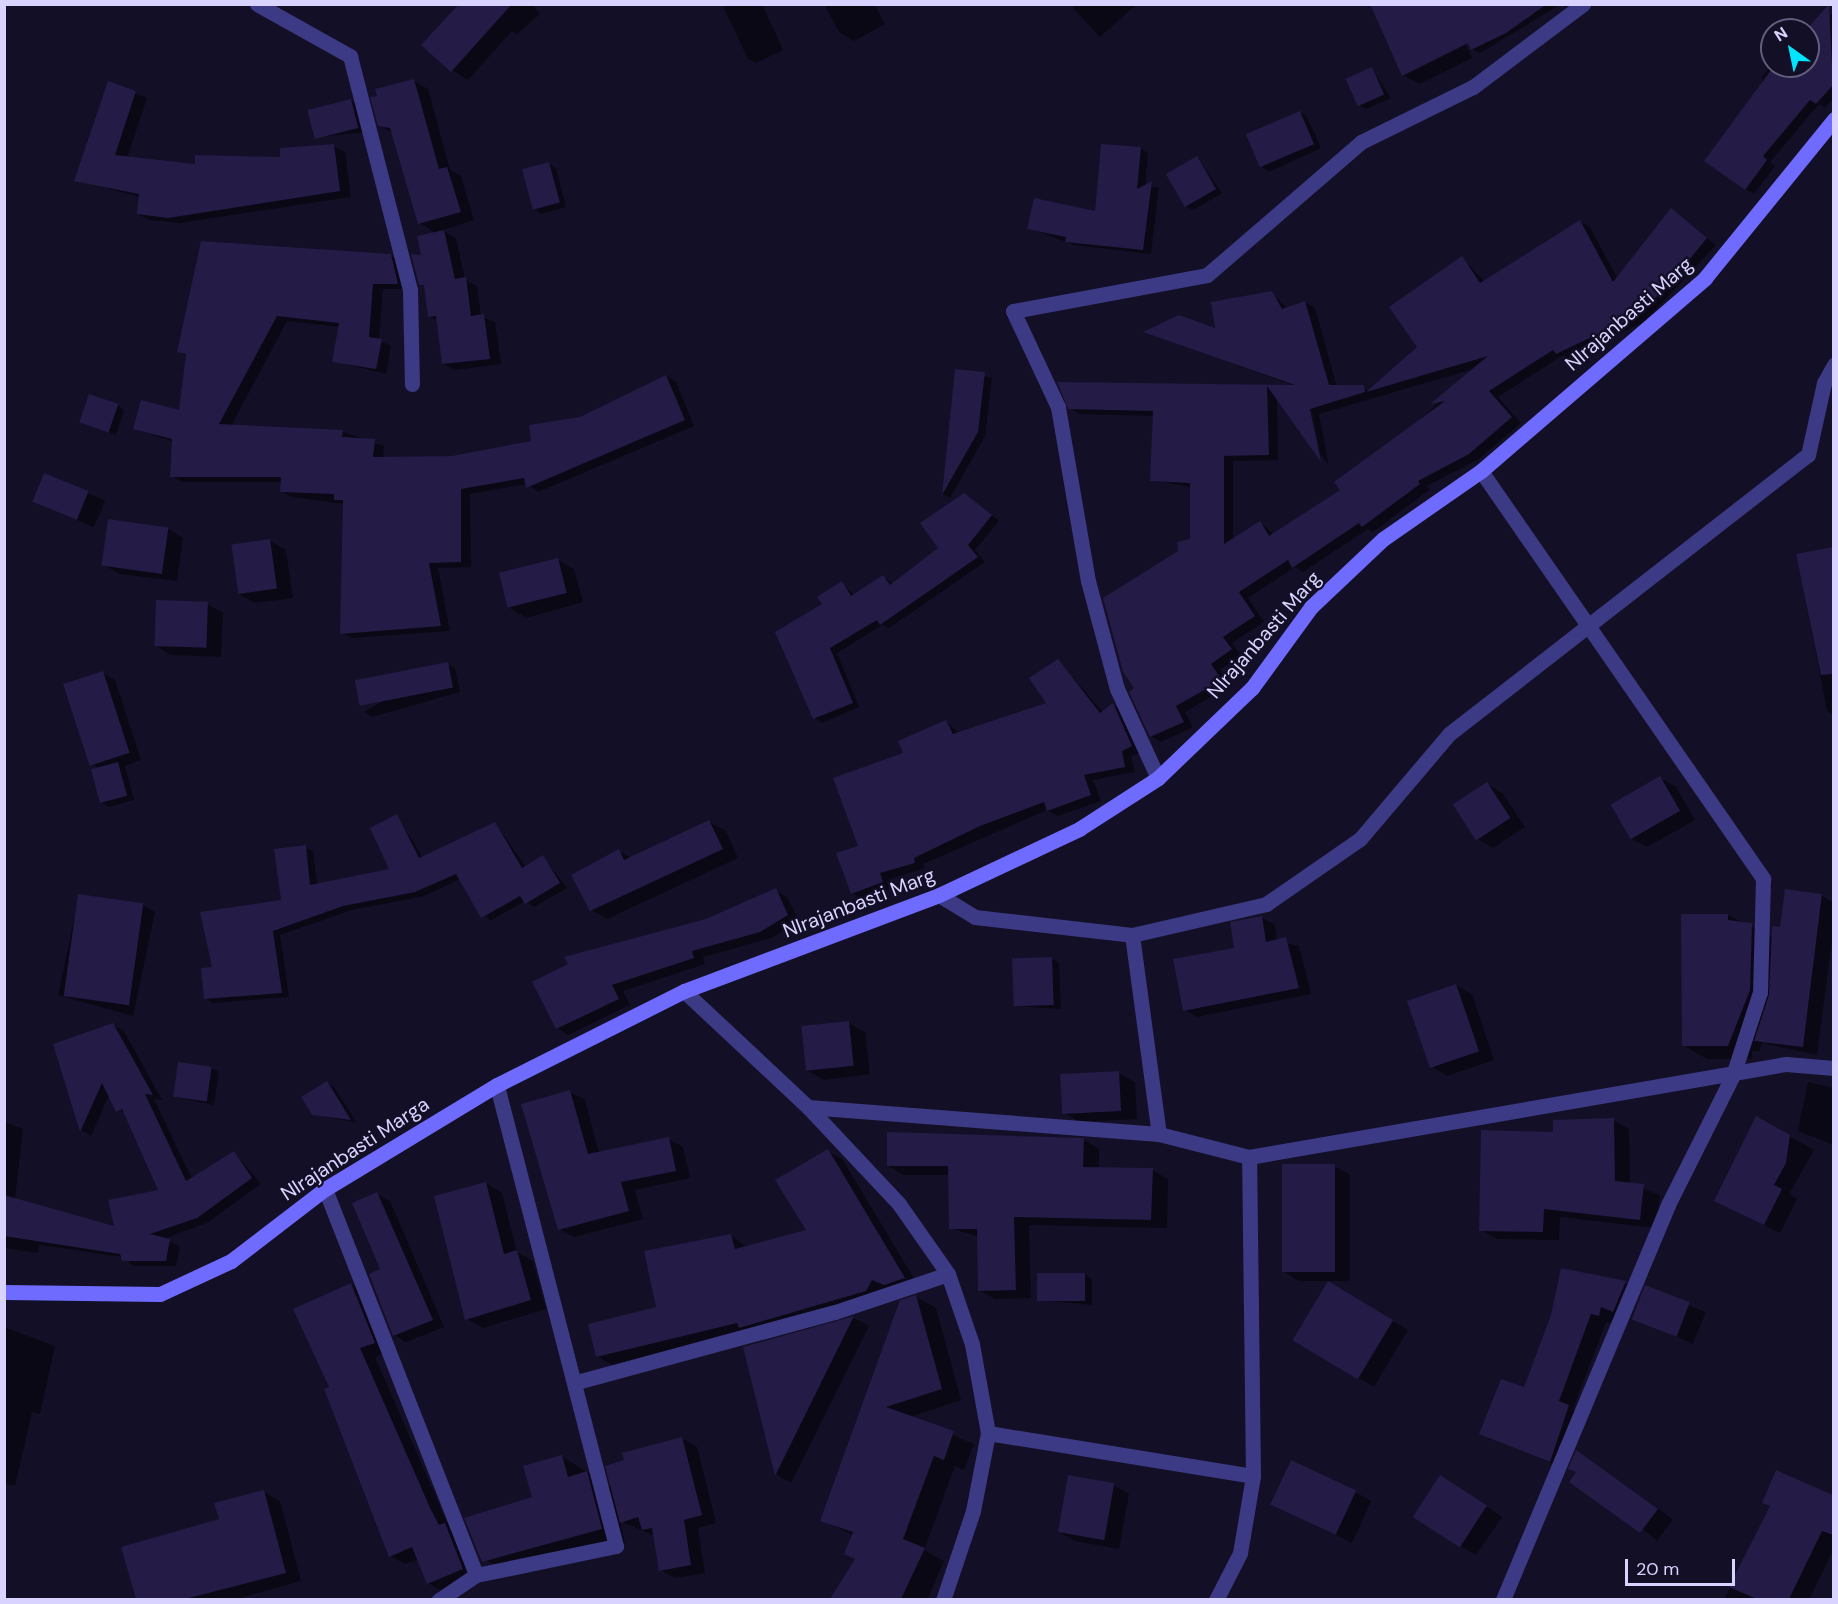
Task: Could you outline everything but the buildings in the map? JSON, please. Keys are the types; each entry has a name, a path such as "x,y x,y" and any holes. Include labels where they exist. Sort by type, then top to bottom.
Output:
{"street":[{"path":"257,4 350,56 411,290 412,384"},
{"path":"1158,778 1117,688 1089,581 1058,407 1013,311 1207,275 1361,142 1473,87 1583,4"},
{"name":"NIrajanbasti Marg","path":"684,991 939,895 1079,829 1158,778 1252,688 1311,607 1383,539 1481,471 1705,278 1833,119"},
{"path":"939,895 975,917 1132,935 1266,904 1360,839 1449,734 1586,631 1808,455 1824,383 1833,365"},
{"path":"1481,471 1586,631 1762,879 1760,992 1733,1075 1668,1205 1503,1599"},
{"path":"1132,935 1160,1134"},
{"path":"684,991 808,1107 899,1204 948,1274 972,1344 988,1433 974,1511 943,1599"},
{"name":"NIrajanbasti Marga","path":"4,1292 160,1294 231,1261 325,1189 496,1085 684,991"},
{"path":"808,1107 1160,1134 1248,1157 1505,1109 1733,1075 1786,1064 1833,1068"},
{"path":"439,1599 476,1575 616,1546 577,1382 496,1085"},
{"path":"1216,1599 1240,1553 1253,1476 1248,1157"},
{"path":"325,1189 476,1575"},
{"path":"577,1382 835,1312 948,1274"},
{"path":"988,1433 1253,1476"}]}
